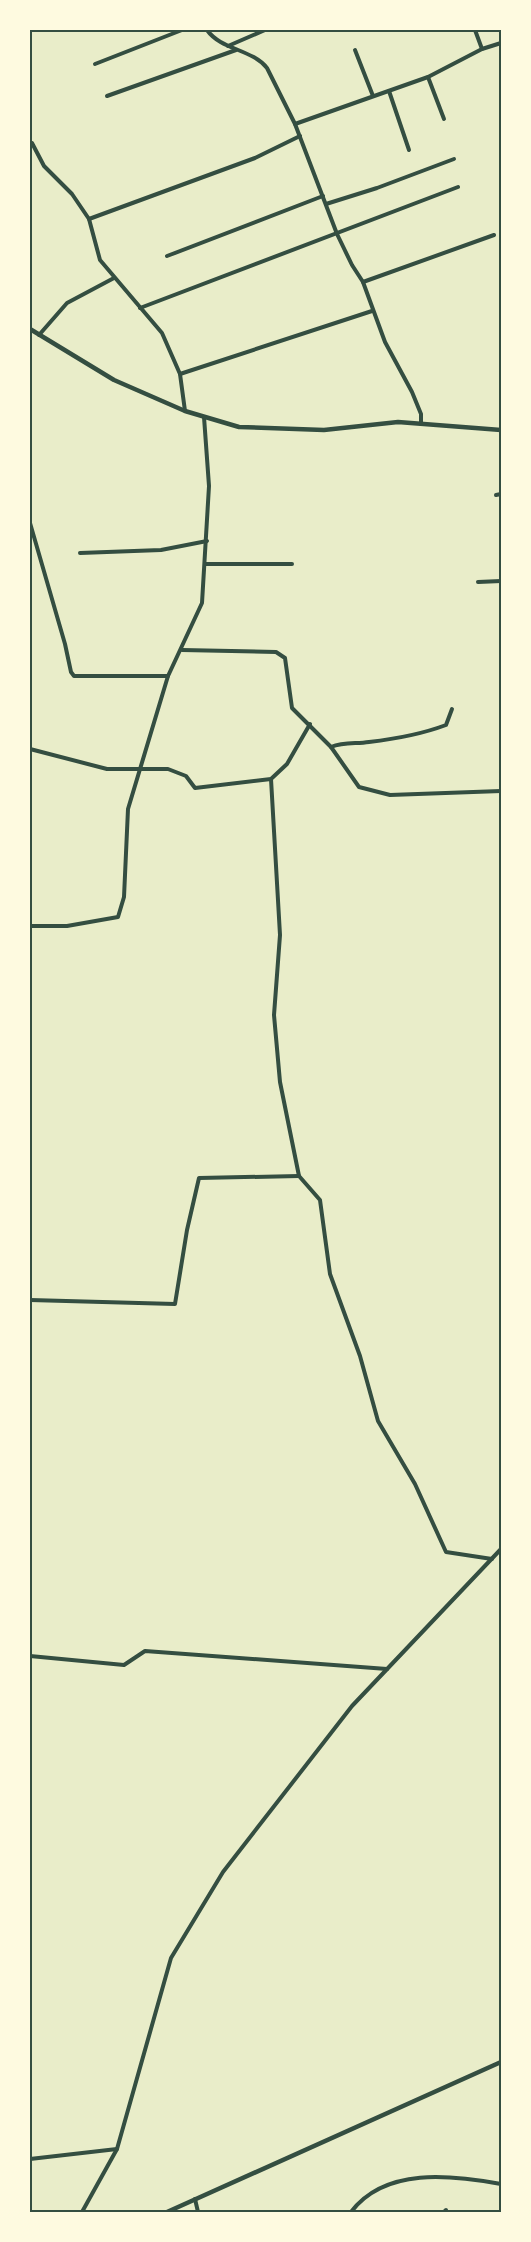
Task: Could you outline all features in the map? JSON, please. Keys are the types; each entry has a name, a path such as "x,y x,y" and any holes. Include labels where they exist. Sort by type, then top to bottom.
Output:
{"street":[{"path":"95,64 182,30"},
{"path":"207,30 212,38 262,61 267,68 295,124 337,234 352,265 363,282 372,311 393,359 412,392 421,414 421,424"},
{"path":"228,46 265,30"},
{"path":"475,30 482,49"},
{"path":"295,124 428,77 482,49 501,43"},
{"path":"108,96 236,50"},
{"path":"354,50 373,96"},
{"path":"428,77 444,118"},
{"path":"389,90 409,150"},
{"path":"89,219 255,158 300,136"},
{"path":"30,144 32,143 44,166 72,194 89,219 100,260 162,333 180,374 185,412"},
{"path":"326,204 377,188 454,159"},
{"path":"140,308 458,187"},
{"path":"167,256 322,196"},
{"path":"363,282 494,235"},
{"path":"39,335 67,303 114,278"},
{"path":"180,374 372,311"},
{"path":"30,329 114,380 185,412 239,427 324,430 398,422 501,430"},
{"path":"30,926 67,926 118,917 124,897 128,809 168,676 182,650 202,603 209,486 204,417"},
{"path":"30,523 71,672 74,676 168,676"},
{"path":"80,553 161,550 207,540"},
{"path":"205,564 292,564"},
{"path":"478,582 501,581"},
{"path":"182,650 276,652 285,658 292,708 331,747 359,786 390,794 501,791"},
{"path":"331,747 342,743 370,742 431,731 446,725 452,708"},
{"path":"30,749 107,769 168,770 186,776 195,788 272,780 287,764 310,724"},
{"path":"272,780 280,935 274,1015 280,1082 299,1176 320,1200 330,1274 360,1356 378,1421 415,1484 446,1552 492,1559"},
{"path":"30,1300 175,1304 187,1230 199,1178 299,1176"},
{"path":"82,2212 118,2149 171,1958 223,1872 352,1706 501,1549"},
{"path":"30,1656 124,1665 145,1651 386,1669"},
{"path":"167,2212 501,2062"},
{"path":"30,2159 118,2149"},
{"path":"351,2212 360,2201 378,2187 417,2178 451,2176 501,2184"},
{"path":"196,2199 198,2212"}]}
